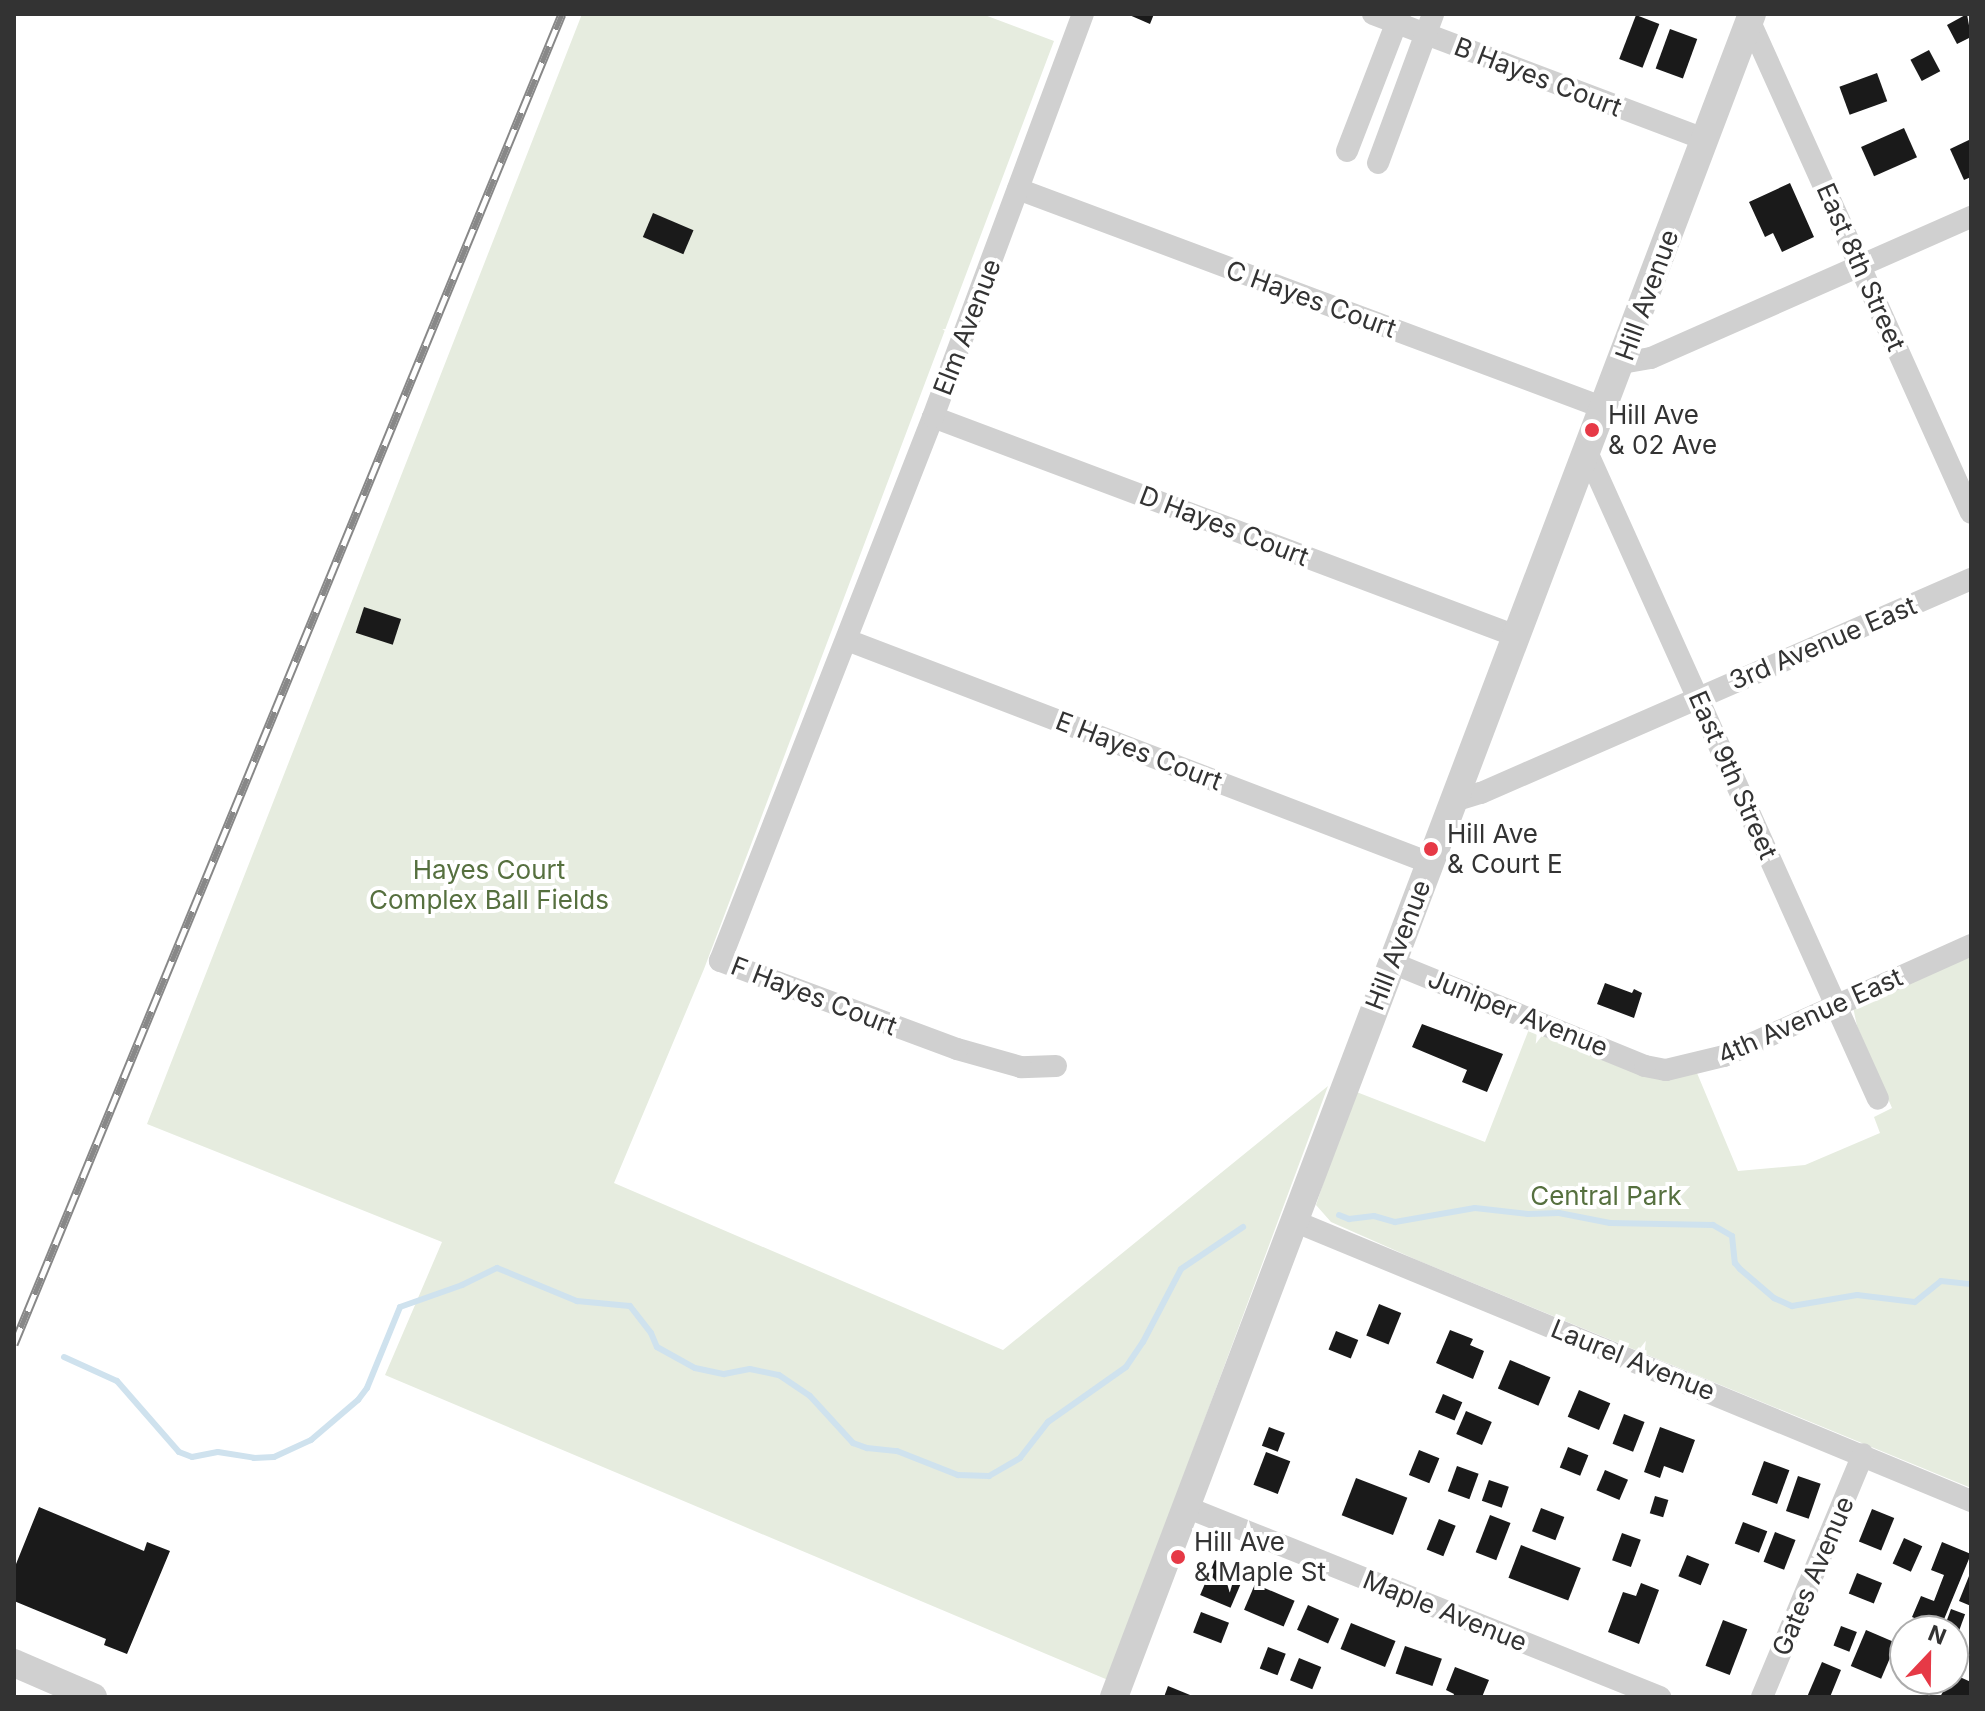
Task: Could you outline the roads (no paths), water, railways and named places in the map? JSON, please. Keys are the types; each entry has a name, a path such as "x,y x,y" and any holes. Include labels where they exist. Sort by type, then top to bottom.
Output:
{"street":[{"name":"Elm Avenue","path":"847,640 1083,14"},
{"name":"B Hayes Court","path":"1373,14 1429,24 1704,139"},
{"path":"1347,151 1398,18"},
{"name":"Hill Avenue","path":"1114,1697 1390,962 1622,363 1751,18"},
{"name":"East 8th Street","path":"1751,18 1971,513"},
{"path":"1378,163 1429,24"},
{"name":"C Hayes Court","path":"1018,189 1604,408"},
{"path":"1622,363 1651,358 1971,217"},
{"name":"D Hayes Court","path":"933,417 1516,636"},
{"name":"East 9th Street","path":"1587,452 1878,1099"},
{"name":"3rd Avenue East","path":"1454,801 1481,793 1971,579"},
{"name":"E Hayes Court","path":"847,640 1430,863"},
{"name":"F Hayes Court","path":"847,640 720,961 957,1049 1021,1067 1056,1066"},
{"name":"4th Avenue East","path":"1645,1066 1666,1070 1684,1068 1724,1056 1971,945"},
{"name":"Juniper Avenue","path":"1390,962 1645,1066"},
{"name":"Laurel Avenue","path":"1294,1221 1971,1501"},
{"name":"Gates Avenue","path":"1762,1697 1863,1454"},
{"name":"Maple Avenue","path":"1186,1507 1660,1697"},
{"path":"14,1663 93,1697"}],"waterway":[{"path":"1339,1215 1349,1219 1374,1216 1395,1222 1475,1208 1528,1214 1559,1213 1610,1223 1713,1225 1732,1236 1735,1263 1740,1269 1774,1298 1792,1306 1857,1295 1915,1302 1941,1281 1971,1284"},
{"path":"64,1357 117,1381 179,1452 192,1457 218,1452 254,1458 274,1457 311,1440 358,1400 367,1388 400,1307 462,1285 497,1268 577,1301 630,1306 651,1333 657,1347 695,1368 724,1374 750,1369 779,1375 810,1396 853,1443 867,1448 897,1451 958,1475 989,1476 1020,1458 1048,1422 1126,1367 1143,1342 1181,1269 1243,1227"}],"railway":[{"path":"14,1344 562,14"}],"place":[{"name":"Hill Ave & 02 Ave","path":"1592,430"},
{"name":"Hill Ave & Court E","path":"1431,849"},
{"name":"Hill Ave & Maple St","path":"1178,1557"}],"park label":[{"name":"Hayes Court Complex Ball Fields","path":"489,885"},
{"name":"Central Park","path":"1606,1196"}]}
